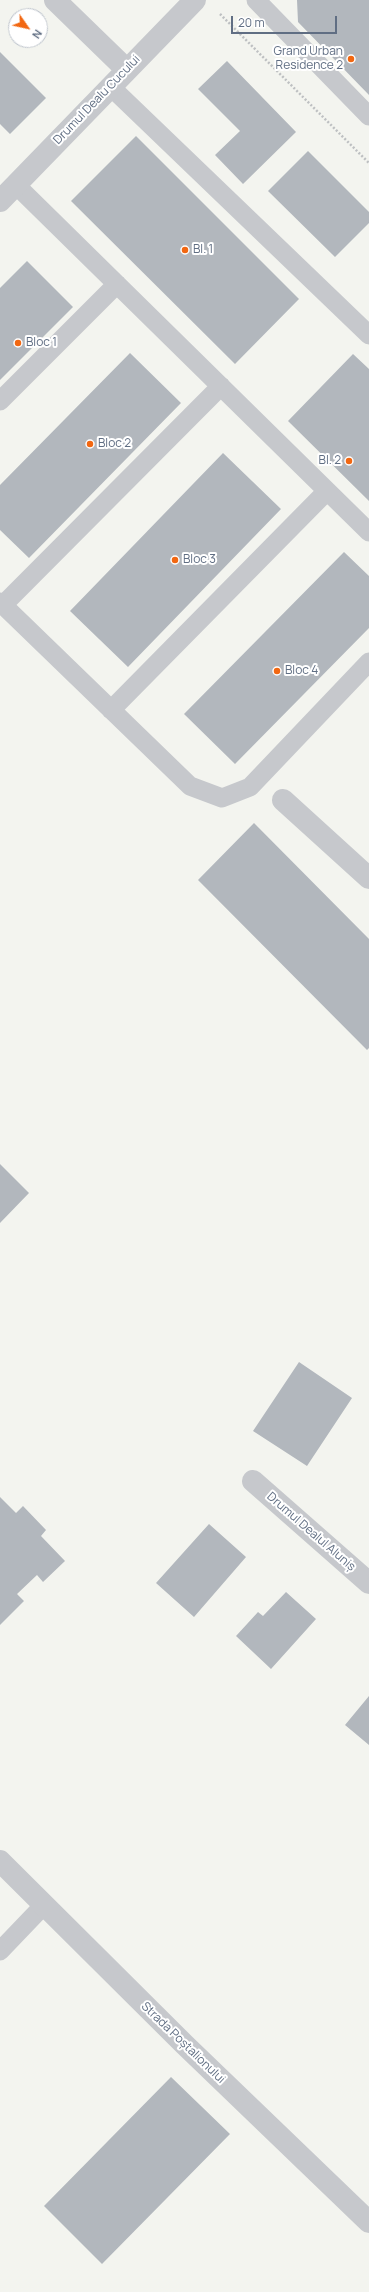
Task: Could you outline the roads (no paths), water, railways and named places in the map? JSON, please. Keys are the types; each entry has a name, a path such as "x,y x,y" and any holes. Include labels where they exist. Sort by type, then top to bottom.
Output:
{"street":[{"path":"55,0 127,70"},
{"name":"Drumul Dealu Cucului","path":"0,201 195,0"},
{"path":"283,800 369,878"},
{"name":"Drumul Dealul Aluniș","path":"252,1481 369,1583"},
{"name":"Strada Poștalionului","path":"0,1862 185,2045 369,2222"}],"lane":[{"path":"256,0 369,116"},
{"path":"110,87 369,334"},
{"path":"16,185 369,532"},
{"path":"0,401 117,284"},
{"path":"220,386 2,604 190,786 222,798 250,787 369,662"},
{"path":"111,710 327,491"},
{"path":"0,1951 44,1905"}],"place":[{"name":"Grand Urban Residence 2","path":"351,59"},
{"name":"Bl. 1","path":"185,250"},
{"name":"Bloc 1","path":"18,343"},
{"name":"Bloc 2","path":"90,444"},
{"name":"Bl. 2","path":"349,461"},
{"name":"Bloc 3","path":"175,560"},
{"name":"Bloc 4","path":"277,671"}]}
